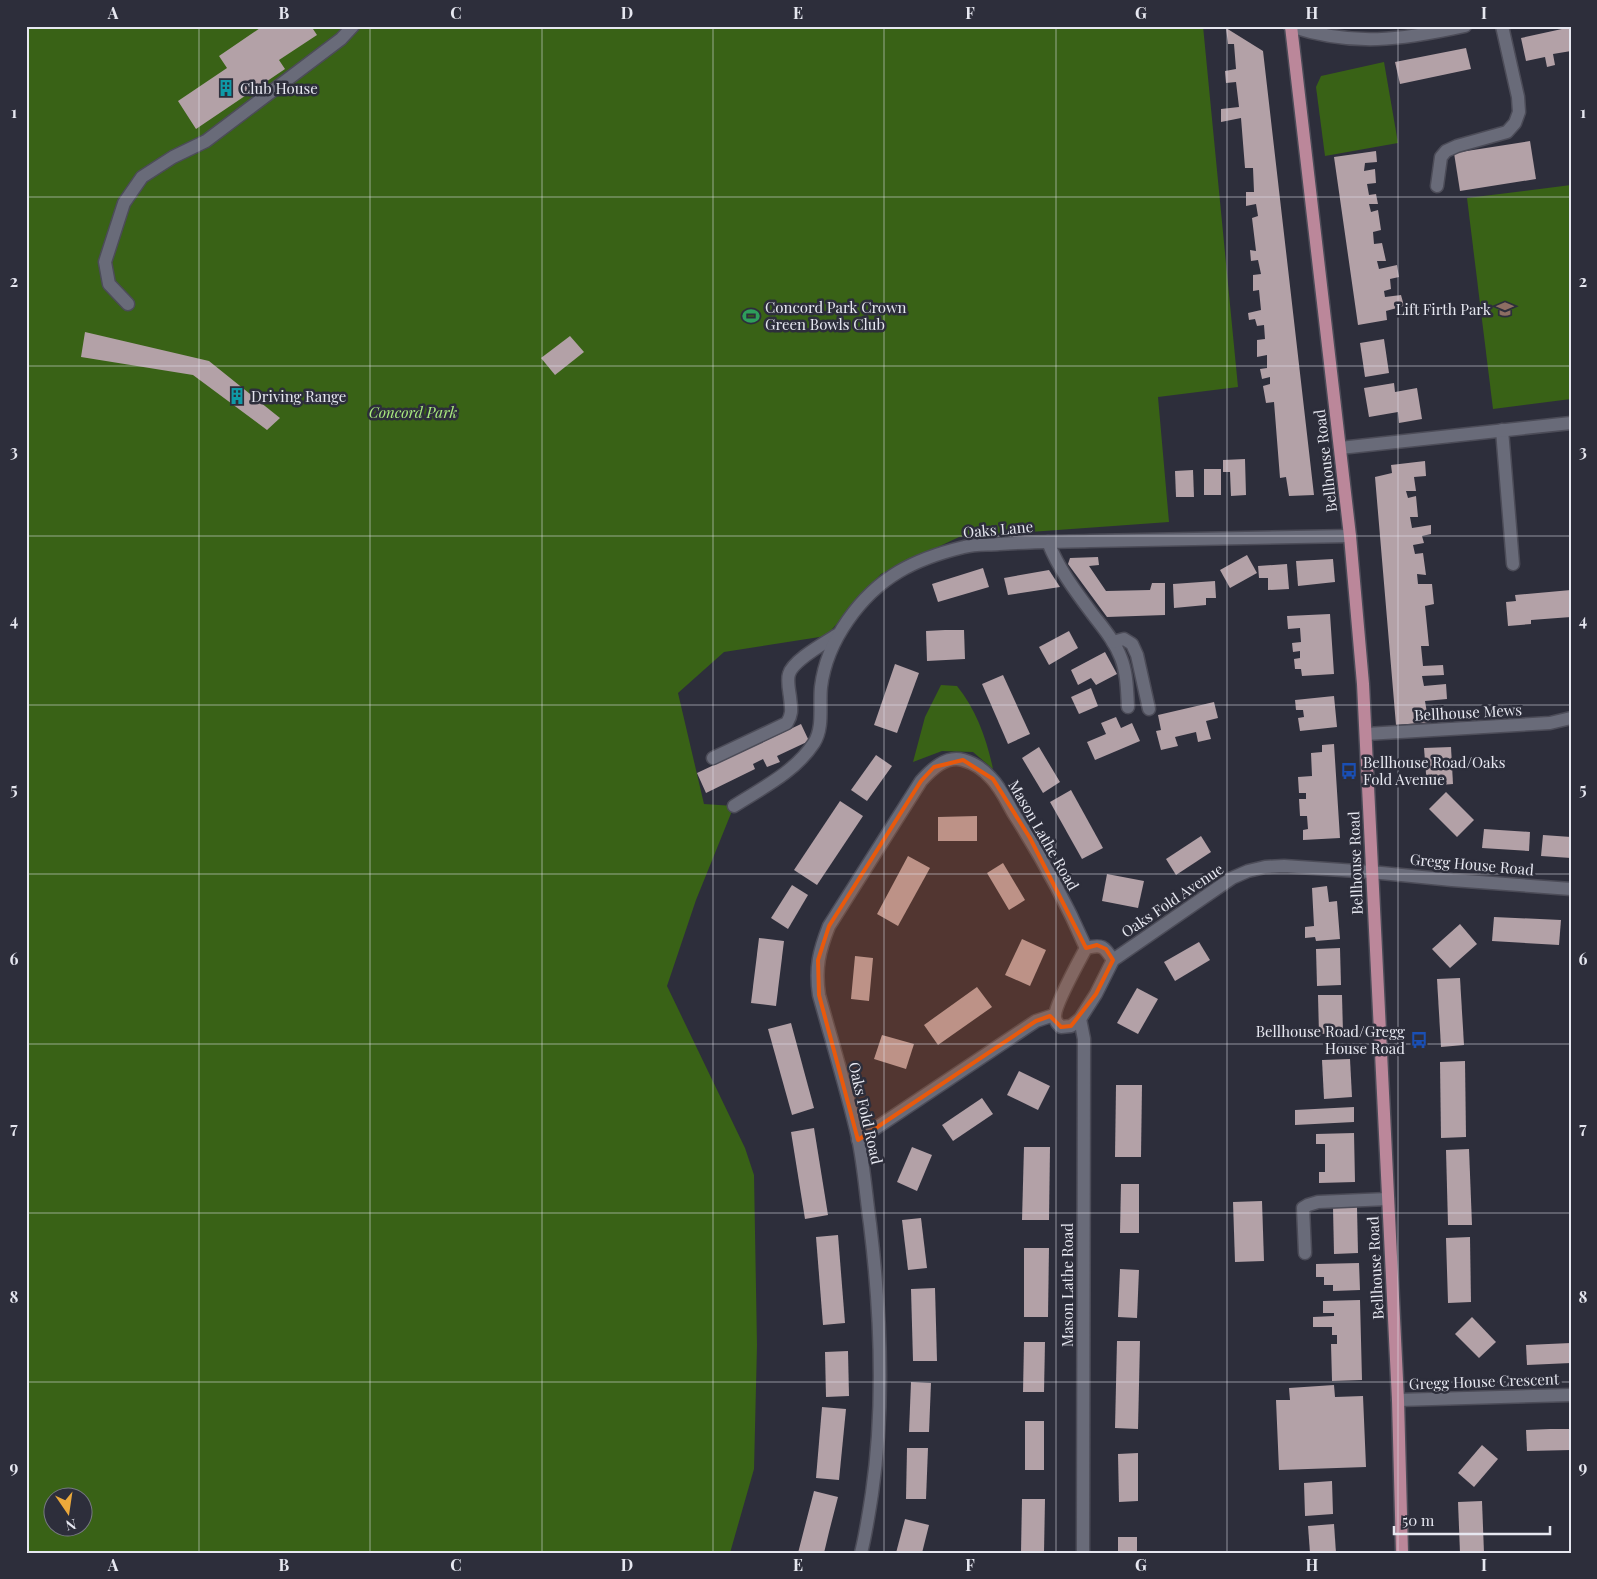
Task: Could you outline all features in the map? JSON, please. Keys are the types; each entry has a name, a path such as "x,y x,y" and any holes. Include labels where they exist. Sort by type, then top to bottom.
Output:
{"main road":[{"name":"Bellhouse Road","path":"1291,26 1350,536 1358,623 1366,734 1371,872 1398,1400 1402,1553"}],"street":[{"path":"128,304 108,284 104,262 124,203 142,177 173,157 206,141 341,39 353,26"},
{"path":"1291,26 1340,38 1369,40 1408,37 1465,26"},
{"path":"1437,186 1441,157 1446,151 1457,146 1507,132 1515,123 1520,112 1502,26"},
{"path":"1340,448 1571,423"},
{"path":"1502,430 1513,564"},
{"name":"Oaks Lane","path":"734,806 781,776 815,742 820,727 821,687 825,663 839,634 849,619 874,589 894,573 966,546 1048,542 1350,536"},
{"name":"Oaks Lane","path":"1048,542 1060,569 1113,642 1121,659 1126,677 1128,707"},
{"path":"713,758 787,722 792,714 789,674 793,667 839,634"},
{"path":"1113,642 1124,639 1132,644 1137,655 1149,709"},
{"name":"Bellhouse Mews","path":"1366,734 1550,723 1571,718"},
{"name":"Mason Lathe Road","path":"954,759 963,760 979,767 993,779 1030,838 1086,948"},
{"name":"Oaks Fold Road","path":"861,1553 875,1473 880,1403 876,1279 858,1140 850,1103 819,995 816,978 820,952 829,926 921,781 934,767 954,759"},
{"name":"Oaks Fold Avenue","path":"1112,960 1232,878 1248,871 1265,867 1284,866 1371,872"},
{"name":"Gregg House Road","path":"1371,872 1571,889"},
{"path":"1097,945 1106,949 1112,960 1096,994 1080,1018 1071,1026 1061,1027 1056,1022 1054,1015 1067,984 1086,948 1097,945"},
{"path":"858,1140 1036,1021 1054,1015"},
{"name":"Mason Lathe Road","path":"1080,1018 1084,1039 1083,1553"},
{"path":"1305,1253 1303,1208 1318,1202 1388,1199"},
{"name":"Gregg House Crescent","path":"1398,1400 1571,1395"}],"highlighted area":[{"path":"963,760 993,779 1030,838 1086,948 1097,945 1106,949 1113,960 1096,994 1071,1026 1061,1027 1050,1016 1036,1021 858,1140 819,995 818,960 829,926 921,781 934,767"}],"green space":[{"name":"Concord Park","path":"26,26 1203,26 1238,387 1158,397 1169,522 959,537 881,574 826,636 724,652 678,693 704,804 734,806 696,900 667,986 745,1148 754,1175 757,1345 754,1469 730,1553 26,1553"},
{"path":"1384,62 1398,143 1325,156 1316,87 1321,76"},
{"path":"1571,185 1571,399 1493,409 1467,198"},
{"path":"941,685 957,686 964,695 984,736 993,769 973,752 942,751 913,762 925,717"}],"building":[{"name":"Club House","path":"263,26 311,26 317,35 279,60 285,69 196,129 178,101 227,68 219,56"},
{"path":"1571,27 1571,51 1553,54 1555,65 1547,67 1545,57 1526,61 1521,38"},
{"path":"1226,28 1263,51 1314,495 1289,496 1286,477 1280,478 1274,402 1266,403 1263,386 1270,384 1270,377 1262,379 1260,369 1267,368 1267,355 1257,357 1257,340 1265,339 1264,325 1257,326 1255,319 1249,320 1248,313 1261,310 1259,290 1253,291 1253,275 1261,274 1258,260 1251,261 1250,250 1256,251 1252,218 1258,216 1256,204 1246,206 1246,192 1254,192 1253,168 1245,168 1241,118 1221,122 1221,109 1239,107 1236,82 1226,83 1225,71 1236,69 1234,44 1228,44"},
{"path":"1466,48 1471,69 1400,84 1395,62"},
{"path":"1530,141 1536,179 1460,191 1454,153"},
{"path":"1376,151 1377,162 1365,163 1364,171 1375,169 1376,183 1367,184 1369,195 1376,194 1378,204 1369,204 1371,212 1378,210 1381,230 1373,232 1374,244 1382,243 1386,261 1377,261 1379,269 1397,265 1399,277 1390,279 1391,289 1384,291 1385,297 1401,295 1404,306 1386,311 1387,320 1358,325 1334,157"},
{"name":"Driving Range","path":"85,332 209,361 280,418 267,430 193,375 81,357"},
{"path":"570,336 584,352 555,375 541,358"},
{"path":"1384,339 1389,373 1365,377 1360,343"},
{"path":"1394,383 1395,392 1417,388 1422,419 1399,423 1398,412 1369,417 1364,388"},
{"path":"1245,459 1246,495 1231,496 1230,472 1223,472 1223,460"},
{"path":"1425,461 1426,476 1414,477 1416,491 1406,491 1408,498 1416,496 1418,517 1410,517 1412,528 1431,525 1431,534 1422,536 1424,543 1413,545 1415,554 1423,553 1426,575 1417,574 1418,584 1432,584 1434,604 1425,606 1429,646 1421,646 1423,666 1443,665 1444,675 1422,676 1424,686 1446,684 1447,699 1425,701 1427,713 1442,711 1444,721 1396,725 1375,477 1392,473 1391,465"},
{"path":"1204,469 1221,469 1221,495 1204,495"},
{"path":"1193,470 1194,497 1176,497 1175,471"},
{"path":"1247,555 1257,573 1230,588 1220,570"},
{"path":"1098,557 1099,565 1089,566 1106,591 1150,590 1152,583 1165,583 1165,615 1107,617 1068,564 1070,558"},
{"path":"1333,559 1335,582 1298,586 1296,561"},
{"path":"1287,564 1289,589 1268,590 1268,578 1259,578 1258,566"},
{"path":"983,568 989,587 938,602 932,584"},
{"path":"1049,570 1060,587 1008,595 1004,578"},
{"path":"1215,581 1216,598 1206,598 1206,605 1174,608 1173,584"},
{"path":"1571,590 1571,617 1531,620 1531,624 1508,626 1506,602 1516,601 1515,595"},
{"path":"1330,614 1334,674 1302,676 1301,669 1295,669 1294,659 1300,658 1300,651 1293,652 1292,643 1301,642 1300,628 1288,629 1287,616"},
{"path":"964,630 965,659 927,661 926,631"},
{"path":"1069,631 1078,648 1049,665 1039,647"},
{"path":"1105,652 1117,674 1096,685 1091,678 1078,685 1071,670"},
{"path":"895,664 919,673 897,733 874,725"},
{"path":"1003,675 1030,734 1008,744 982,684"},
{"path":"1091,688 1098,706 1079,714 1071,697"},
{"path":"1334,696 1337,727 1300,731 1298,718 1304,717 1303,710 1296,710 1295,700"},
{"path":"1214,702 1218,718 1206,721 1211,739 1198,742 1196,732 1175,737 1178,746 1161,750 1156,731 1161,730 1158,715"},
{"path":"1116,717 1121,728 1132,723 1140,741 1095,760 1087,742 1106,734 1101,723"},
{"path":"801,724 809,741 777,756 780,762 767,767 763,759 753,764 755,769 706,793 697,773"},
{"path":"1334,744 1340,838 1303,840 1303,830 1308,829 1307,816 1300,816 1299,799 1306,799 1306,793 1299,793 1298,777 1312,776 1311,753 1322,752 1322,745"},
{"path":"1039,747 1060,782 1043,793 1022,758"},
{"path":"1451,747 1453,784 1427,786 1424,748"},
{"path":"876,755 892,766 867,801 851,790"},
{"path":"1071,790 1103,848 1082,859 1050,802"},
{"path":"1446,792 1474,820 1457,837 1429,809"},
{"path":"840,801 863,816 817,885 794,870"},
{"path":"977,816 977,841 938,841 938,817"},
{"path":"1484,829 1530,832 1529,851 1482,848"},
{"path":"1543,835 1571,837 1571,858 1541,856"},
{"path":"1201,836 1211,852 1176,875 1166,859"},
{"path":"908,856 930,868 898,926 877,914"},
{"path":"1003,863 1025,900 1009,910 987,873"},
{"path":"1107,874 1144,881 1138,908 1102,901"},
{"path":"792,885 808,895 788,929 771,918"},
{"path":"1327,886 1329,902 1337,901 1340,939 1316,941 1315,937 1305,938 1305,927 1314,926 1312,888"},
{"path":"1494,917 1561,920 1559,945 1492,941"},
{"path":"1460,924 1477,944 1450,968 1432,949"},
{"path":"759,938 784,941 776,1006 751,1003"},
{"path":"1022,939 1046,950 1030,986 1005,975"},
{"path":"1199,942 1210,960 1175,981 1164,962"},
{"path":"1340,948 1341,985 1317,986 1316,949"},
{"path":"855,956 873,958 869,1001 851,999"},
{"path":"1460,978 1464,1045 1441,1047 1437,979"},
{"path":"977,987 992,1007 938,1045 924,1025"},
{"path":"1137,988 1158,999 1138,1034 1117,1023"},
{"path":"1318,995 1342,995 1343,1033 1319,1034"},
{"path":"791,1023 814,1108 792,1115 768,1029"},
{"path":"882,1035 914,1044 906,1069 874,1059"},
{"path":"1350,1059 1352,1097 1324,1099 1322,1060"},
{"path":"1465,1061 1466,1137 1441,1138 1440,1062"},
{"path":"1019,1071 1050,1086 1038,1110 1007,1095"},
{"path":"1116,1085 1142,1085 1141,1157 1115,1157"},
{"path":"982,1098 993,1114 953,1141 942,1125"},
{"path":"1354,1107 1354,1122 1295,1125 1295,1110"},
{"path":"814,1128 828,1215 805,1219 791,1132"},
{"path":"1354,1133 1355,1182 1319,1183 1319,1172 1325,1172 1325,1144 1316,1144 1316,1134"},
{"path":"912,1147 932,1155 917,1191 897,1182"},
{"path":"1024,1147 1050,1147 1049,1220 1022,1220"},
{"path":"1469,1149 1472,1225 1448,1225 1446,1150"},
{"path":"1121,1184 1139,1184 1139,1233 1120,1233"},
{"path":"1262,1201 1264,1261 1235,1262 1233,1202"},
{"path":"1333,1207 1357,1207 1358,1253 1334,1254"},
{"path":"921,1218 927,1268 908,1270 902,1220"},
{"path":"838,1235 845,1323 823,1325 816,1237"},
{"path":"1470,1237 1471,1302 1448,1303 1446,1238"},
{"path":"1024,1248 1049,1248 1048,1317 1024,1317"},
{"path":"1359,1263 1360,1290 1333,1291 1333,1285 1324,1285 1324,1277 1316,1277 1316,1264"},
{"path":"1120,1269 1139,1270 1137,1318 1118,1317"},
{"path":"935,1288 937,1361 913,1361 911,1289"},
{"path":"1360,1300 1362,1380 1332,1381 1331,1344 1337,1344 1337,1335 1332,1335 1332,1327 1313,1327 1313,1317 1334,1316 1334,1313 1323,1313 1323,1301"},
{"path":"1472,1317 1496,1342 1479,1358 1455,1334"},
{"path":"1117,1341 1140,1341 1138,1429 1115,1428"},
{"path":"1024,1342 1045,1342 1044,1392 1023,1392"},
{"path":"1571,1343 1571,1363 1527,1365 1526,1345"},
{"path":"848,1351 849,1396 826,1397 825,1352"},
{"path":"911,1382 931,1383 929,1432 909,1432"},
{"path":"1334,1385 1335,1397 1363,1396 1366,1467 1279,1470 1276,1400 1290,1400 1289,1388"},
{"path":"822,1407 846,1409 839,1480 816,1478"},
{"path":"1025,1421 1044,1421 1044,1470 1025,1470"},
{"path":"1571,1429 1571,1450 1527,1451 1526,1430"},
{"path":"1482,1445 1498,1459 1474,1487 1458,1473"},
{"path":"907,1448 928,1448 926,1499 906,1499"},
{"path":"1138,1453 1138,1501 1119,1502 1118,1454"},
{"path":"1332,1481 1333,1514 1305,1516 1304,1483"},
{"path":"814,1491 838,1497 824,1553 798,1553"},
{"path":"1022,1499 1045,1499 1044,1553 1021,1553"},
{"path":"1482,1501 1484,1553 1460,1553 1458,1502"},
{"path":"905,1519 929,1525 922,1553 896,1553"},
{"path":"1334,1524 1336,1553 1310,1553 1308,1526"},
{"path":"1118,1537 1137,1537 1137,1553 1118,1553"}],"place":[{"name":"Club House","path":"226,88"},
{"name":"Lift Firth Park","path":"1505,309"},
{"name":"Concord Park Crown Green Bowls Club","path":"751,316"},
{"name":"Driving Range","path":"237,396"},
{"name":"Bellhouse Road/Oaks Fold Avenue","path":"1349,771"},
{"name":"Bellhouse Road/Gregg House Road","path":"1419,1040"}]}
